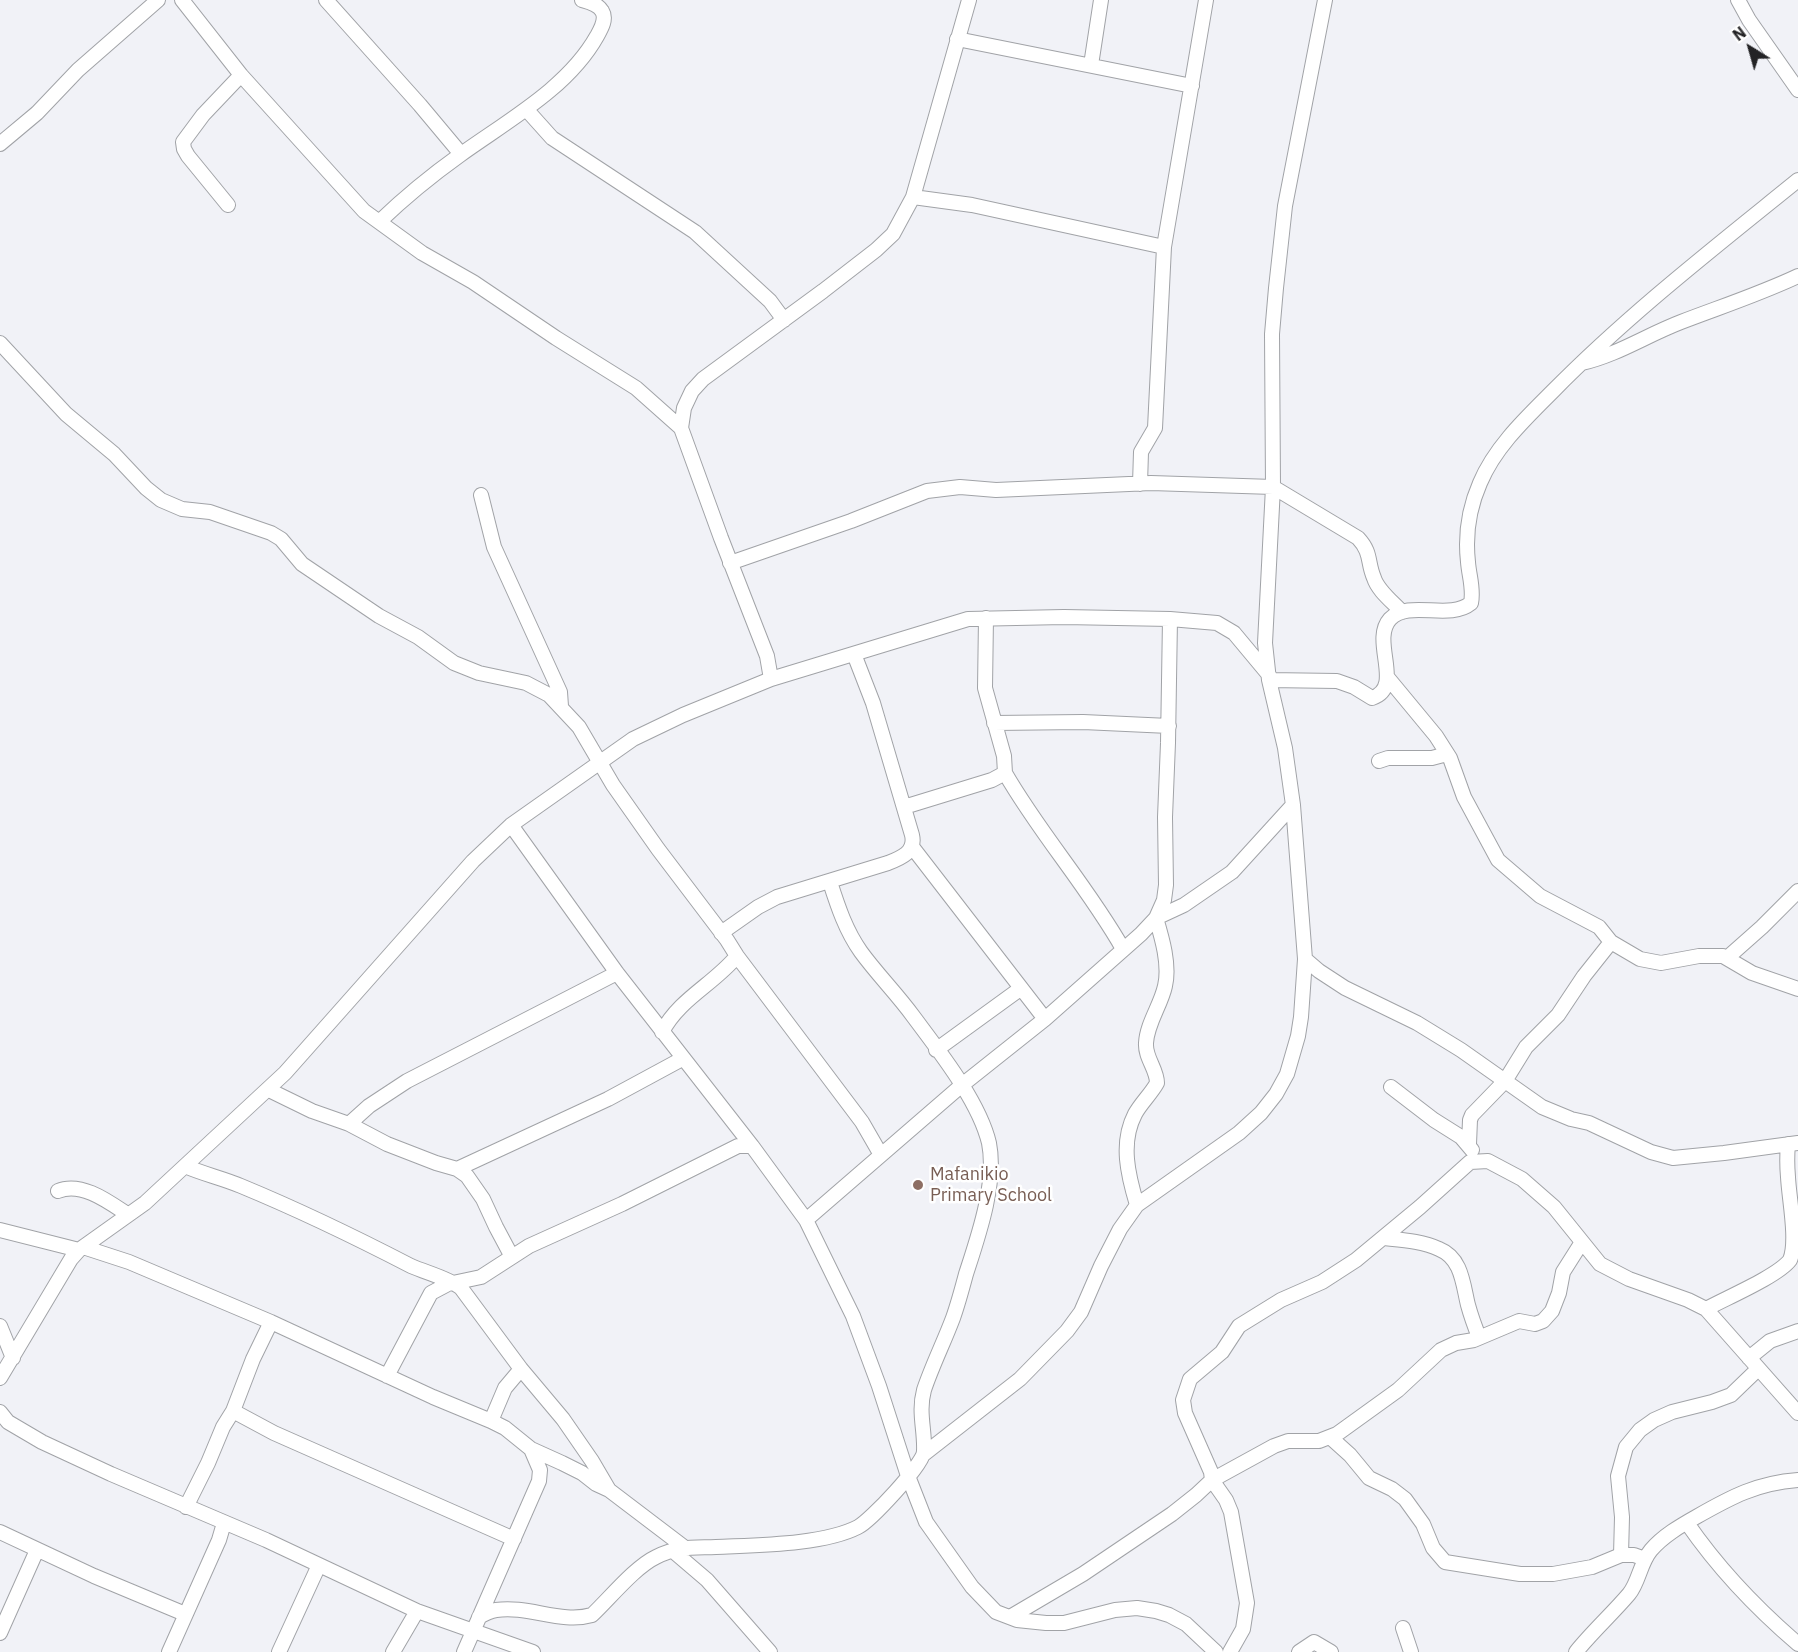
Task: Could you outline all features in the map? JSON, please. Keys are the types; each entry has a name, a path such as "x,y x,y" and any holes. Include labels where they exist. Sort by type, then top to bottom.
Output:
{"street":[{"path":"0,144 37,113 78,70 158,0"},
{"path":"182,0 242,75 350,197 422,253 473,282 556,338 636,387 681,428 767,656 771,679"},
{"path":"326,0 420,105 460,154"},
{"path":"380,222 400,202 460,154 526,109 574,67 593,44 604,20 602,10 593,3 582,0"},
{"path":"681,428 684,408 692,391 703,379 876,250 892,234 913,197 969,0"},
{"path":"1091,65 1101,0"},
{"path":"1140,484 1141,452 1155,428 1164,247 1206,0"},
{"path":"479,1617 495,1610 511,1609 585,1617 592,1615 638,1570 656,1557 679,1549 757,1546 831,1536 850,1531 872,1518 924,1454 1020,1379 1067,1331 1082,1312 1101,1266 1120,1229 1137,1205 1239,1133 1261,1113 1276,1094 1287,1074 1301,1017 1305,959 1293,805 1282,730 1269,678 1265,643 1273,487 1272,334 1287,196 1325,0"},
{"path":"1738,0 1749,20 1798,90"},
{"path":"957,39 1192,86"},
{"path":"228,205 188,156 183,142 203,115 242,75"},
{"path":"526,109 552,138 695,232 770,301 784,320"},
{"path":"1798,180 1631,316 1580,364 1502,446 1480,483 1468,521 1471,603 1454,610 1402,612 1390,619 1385,630 1384,657 1388,678 1436,736 1447,754 1472,814 1498,860 1540,896 1599,927 1611,942 1629,954 1650,962 1661,963 1699,956 1719,956 1727,958 1752,973 1798,989"},
{"path":"913,197 972,205 1164,247"},
{"path":"1580,364 1599,359 1680,322 1714,311 1798,276"},
{"path":"0,343 66,414 114,454 146,488 161,500 182,508 210,512 281,538 302,564 379,616 418,637 454,663 479,673 526,683 549,695 561,706 579,727 632,813 814,1056 862,1122 881,1155"},
{"path":"730,563 851,521 927,491 960,487 996,490 1140,484 1273,487 1358,538 1366,547 1373,578 1377,585 1402,612"},
{"path":"481,495 494,547 560,692 561,706"},
{"path":"986,618 985,688 1004,756 1005,772 1031,817 1098,908 1123,949"},
{"path":"0,1378 71,1259 127,1214 145,1203 269,1089 473,861 511,825 633,739 771,679 968,619 1170,619 1217,622 1234,633 1269,678 1337,681 1354,687 1372,698 1378,696 1384,689 1388,678"},
{"path":"1137,1205 1130,1183 1126,1146 1129,1127 1137,1111 1157,1083 1146,1045 1166,985 1164,947 1156,918 1164,900 1166,885 1165,817 1170,619"},
{"path":"722,933 777,897 888,863 903,857 913,848 914,843 873,703 854,654"},
{"path":"994,723 1083,722 1169,726"},
{"path":"1379,761 1388,758 1432,758 1447,754"},
{"path":"904,807 992,780 1005,772"},
{"path":"806,1220 962,1085 1045,1019 1156,918 1184,905 1232,872 1293,805"},
{"path":"511,825 617,973 752,1146 806,1220 853,1316 926,1522 945,1551 984,1601 996,1612 1010,1617 1046,1623 1064,1623 1137,1608 1156,1611 1170,1615 1186,1624 1215,1652"},
{"path":"913,848 1045,1019"},
{"path":"830,882 838,909 861,952 913,1016 962,1085 983,1126 989,1145 990,1166 987,1195 979,1233 954,1316 924,1390 921,1424 924,1454"},
{"path":"1727,958 1798,891"},
{"path":"1469,1144 1472,1115 1505,1081 1519,1055 1558,1015 1584,976 1611,942"},
{"path":"662,1032 673,1013 724,970 737,956"},
{"path":"1305,959 1345,988 1416,1023 1461,1050 1553,1113 1589,1123 1652,1152 1673,1158 1793,1143 1788,1178 1794,1215 1795,1251 1790,1260 1779,1270 1706,1310"},
{"path":"349,1124 369,1106 406,1081 617,973"},
{"path":"936,1050 1020,989"},
{"path":"457,1170 608,1099 682,1059"},
{"path":"1391,1087 1469,1144 1478,1160"},
{"path":"269,1089 321,1115 349,1124 387,1144 457,1170 467,1176 483,1199 512,1257"},
{"path":"431,1293 455,1283 481,1277 530,1246 622,1204 738,1146 752,1146"},
{"path":"1230,1652 1243,1629 1247,1603 1231,1512 1226,1500 1212,1480 1211,1472 1185,1413 1183,1400 1190,1379 1222,1352 1239,1326 1281,1300 1322,1282 1356,1260 1470,1162 1488,1161 1522,1179 1554,1207 1600,1264 1629,1279 1688,1300 1706,1310 1798,1413"},
{"path":"185,1166 266,1196 433,1276 455,1283 574,1435 609,1490"},
{"path":"58,1191 74,1188 90,1193 127,1214"},
{"path":"0,1230 129,1262 271,1322 505,1428 531,1449 582,1473 596,1484 609,1490 679,1549 770,1652"},
{"path":"1383,1238 1415,1242 1441,1249 1452,1258 1462,1275 1468,1308 1479,1337"},
{"path":"1010,1617 1083,1574 1172,1514 1196,1496 1212,1480 1274,1446 1288,1441 1319,1441 1330,1437 1374,1409 1441,1350 1519,1321 1538,1323 1548,1316 1556,1303 1563,1272 1582,1242"},
{"path":"387,1376 431,1293 434,1286 433,1276"},
{"path":"186,1507 223,1427 233,1411 253,1359 271,1322"},
{"path":"0,1326 13,1358"},
{"path":"1749,1358 1770,1341 1798,1331"},
{"path":"491,1421 505,1388 521,1369"},
{"path":"1621,1555 1622,1517 1618,1476 1626,1447 1640,1430 1662,1415 1731,1395 1758,1369"},
{"path":"233,1411 274,1433 514,1539"},
{"path":"3,1418 59,1450 417,1611 533,1652"},
{"path":"1330,1437 1344,1449 1369,1478 1392,1489 1405,1499 1420,1518 1433,1548 1445,1562 1520,1574 1553,1574 1592,1567 1621,1555 1634,1555 1645,1559"},
{"path":"464,1652 539,1481 540,1470 531,1449"},
{"path":"1576,1652 1630,1592 1645,1559 1658,1544 1687,1523 1742,1492 1771,1483 1798,1479"},
{"path":"169,1652 219,1540 224,1523"},
{"path":"1687,1523 1729,1576 1762,1612 1798,1644"},
{"path":"0,1532 185,1614"},
{"path":"0,1633 37,1550"},
{"path":"279,1652 319,1565"},
{"path":"393,1652 417,1611"},
{"path":"1403,1628 1411,1652"},
{"path":"1299,1652 1314,1642 1331,1652"}],"place":[{"name":"Mafanikio Primary School","path":"918,1185"}]}
